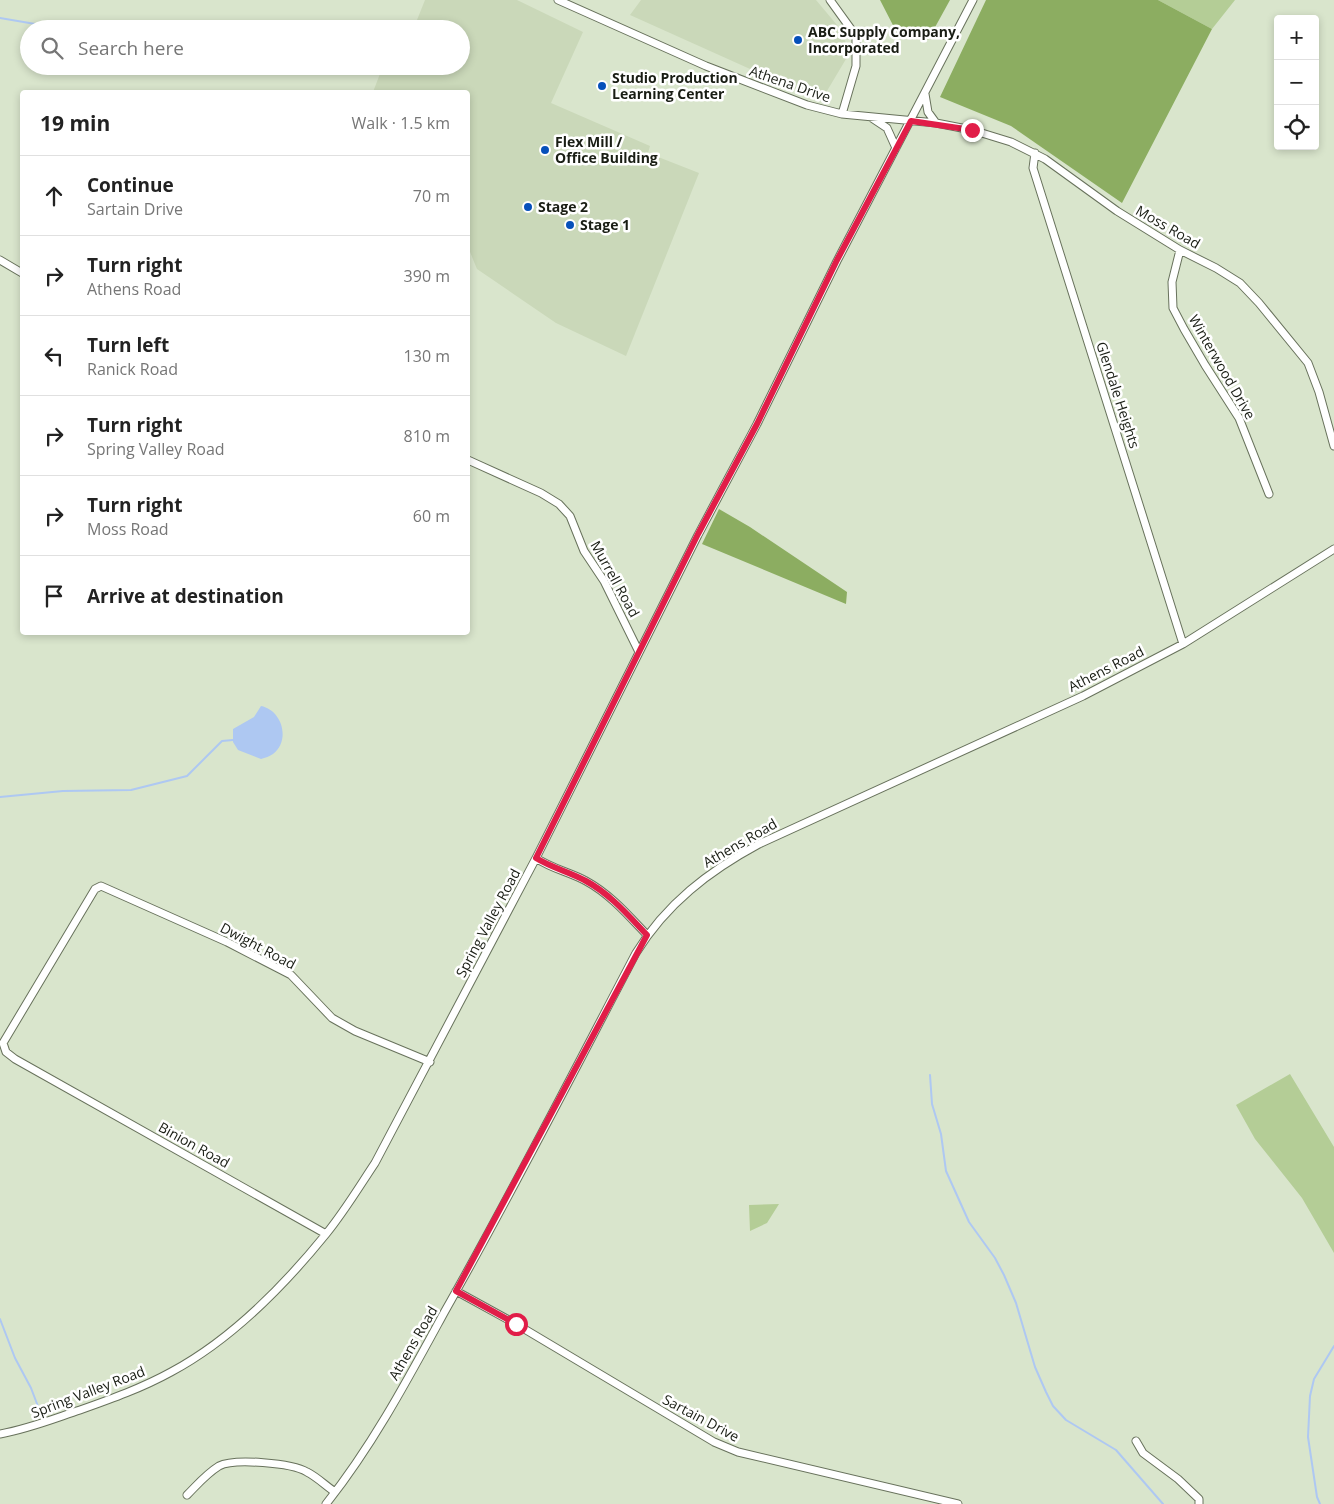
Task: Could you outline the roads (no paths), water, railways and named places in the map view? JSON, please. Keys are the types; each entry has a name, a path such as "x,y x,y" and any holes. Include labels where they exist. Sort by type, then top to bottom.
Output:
{"street":[{"name":"Athena Drive","path":"558,0 706,66 807,105 842,114 911,121"},
{"path":"830,0 856,36 856,66 842,114"},
{"name":"Spring Valley Road","path":"0,1434 37,1425 127,1394 171,1372 204,1352 267,1300 326,1234 352,1199 375,1163 430,1062 536,858 698,534 757,424 844,246 973,0"},
{"path":"925,92 928,112 936,124"},
{"path":"870,116 887,128 896,148"},
{"name":"Moss Road","path":"911,121 972,130 1011,142 1035,153 1045,158 1117,211 1180,250 1216,268 1240,283 1259,302 1308,363 1319,392 1334,446"},
{"name":"Glendale Heights","path":"1035,153 1033,168 1183,644"},
{"name":"Winterwood Drive","path":"1180,250 1172,282 1173,308 1205,365 1240,418 1269,494"},
{"path":"0,260 20,272"},
{"name":"Murrell Road","path":"470,461 541,492 559,504 570,516 584,551 604,581 639,652"},
{"name":"Athens Road","path":"326,1504 370,1441 456,1291 647,935 662,916 691,888 745,851 778,834 1074,700 1183,644 1334,549"},
{"path":"536,858 546,865 580,878 599,889 647,935"},
{"name":"Dwight Road","path":"77,919 95,889 101,886 227,942 291,975 332,1018 354,1030 430,1062"},
{"name":"Binion Road","path":"77,919 3,1043 6,1052 50,1079 326,1234"},
{"name":"Sartain Drive","path":"456,1291 516,1324 714,1442 738,1452 958,1504"},
{"path":"1136,1441 1142,1453 1178,1479 1199,1499 1199,1504"},
{"path":"187,1495 203,1478 220,1465 250,1462 277,1464 305,1471 335,1492"}],"water":[{"path":"261,706 274,713 279,719 283,734 279,748 273,754 261,759 238,750 233,742 233,729 254,717"}],"waterway":[{"path":"0,18 20,21"},
{"path":"0,797 63,791 131,790 187,776 222,741 233,740"},
{"path":"930,1075 932,1104 941,1134 946,1171 969,1222 995,1258 1004,1275 1016,1303 1035,1367 1053,1406 1066,1420 1116,1450 1163,1504"},
{"path":"0,1319 15,1358 31,1388 39,1409"},
{"path":"1320,1504 1317,1497 1308,1437 1310,1396 1314,1379 1334,1346"}],"place":[{"name":"ABC Supply Company, Incorporated","path":"798,40"},
{"name":"Studio Production Learning Center","path":"602,86"},
{"name":"Flex Mill / Office Building","path":"545,150"},
{"name":"Stage 2","path":"528,207"},
{"name":"Stage 1","path":"570,225"}]}
